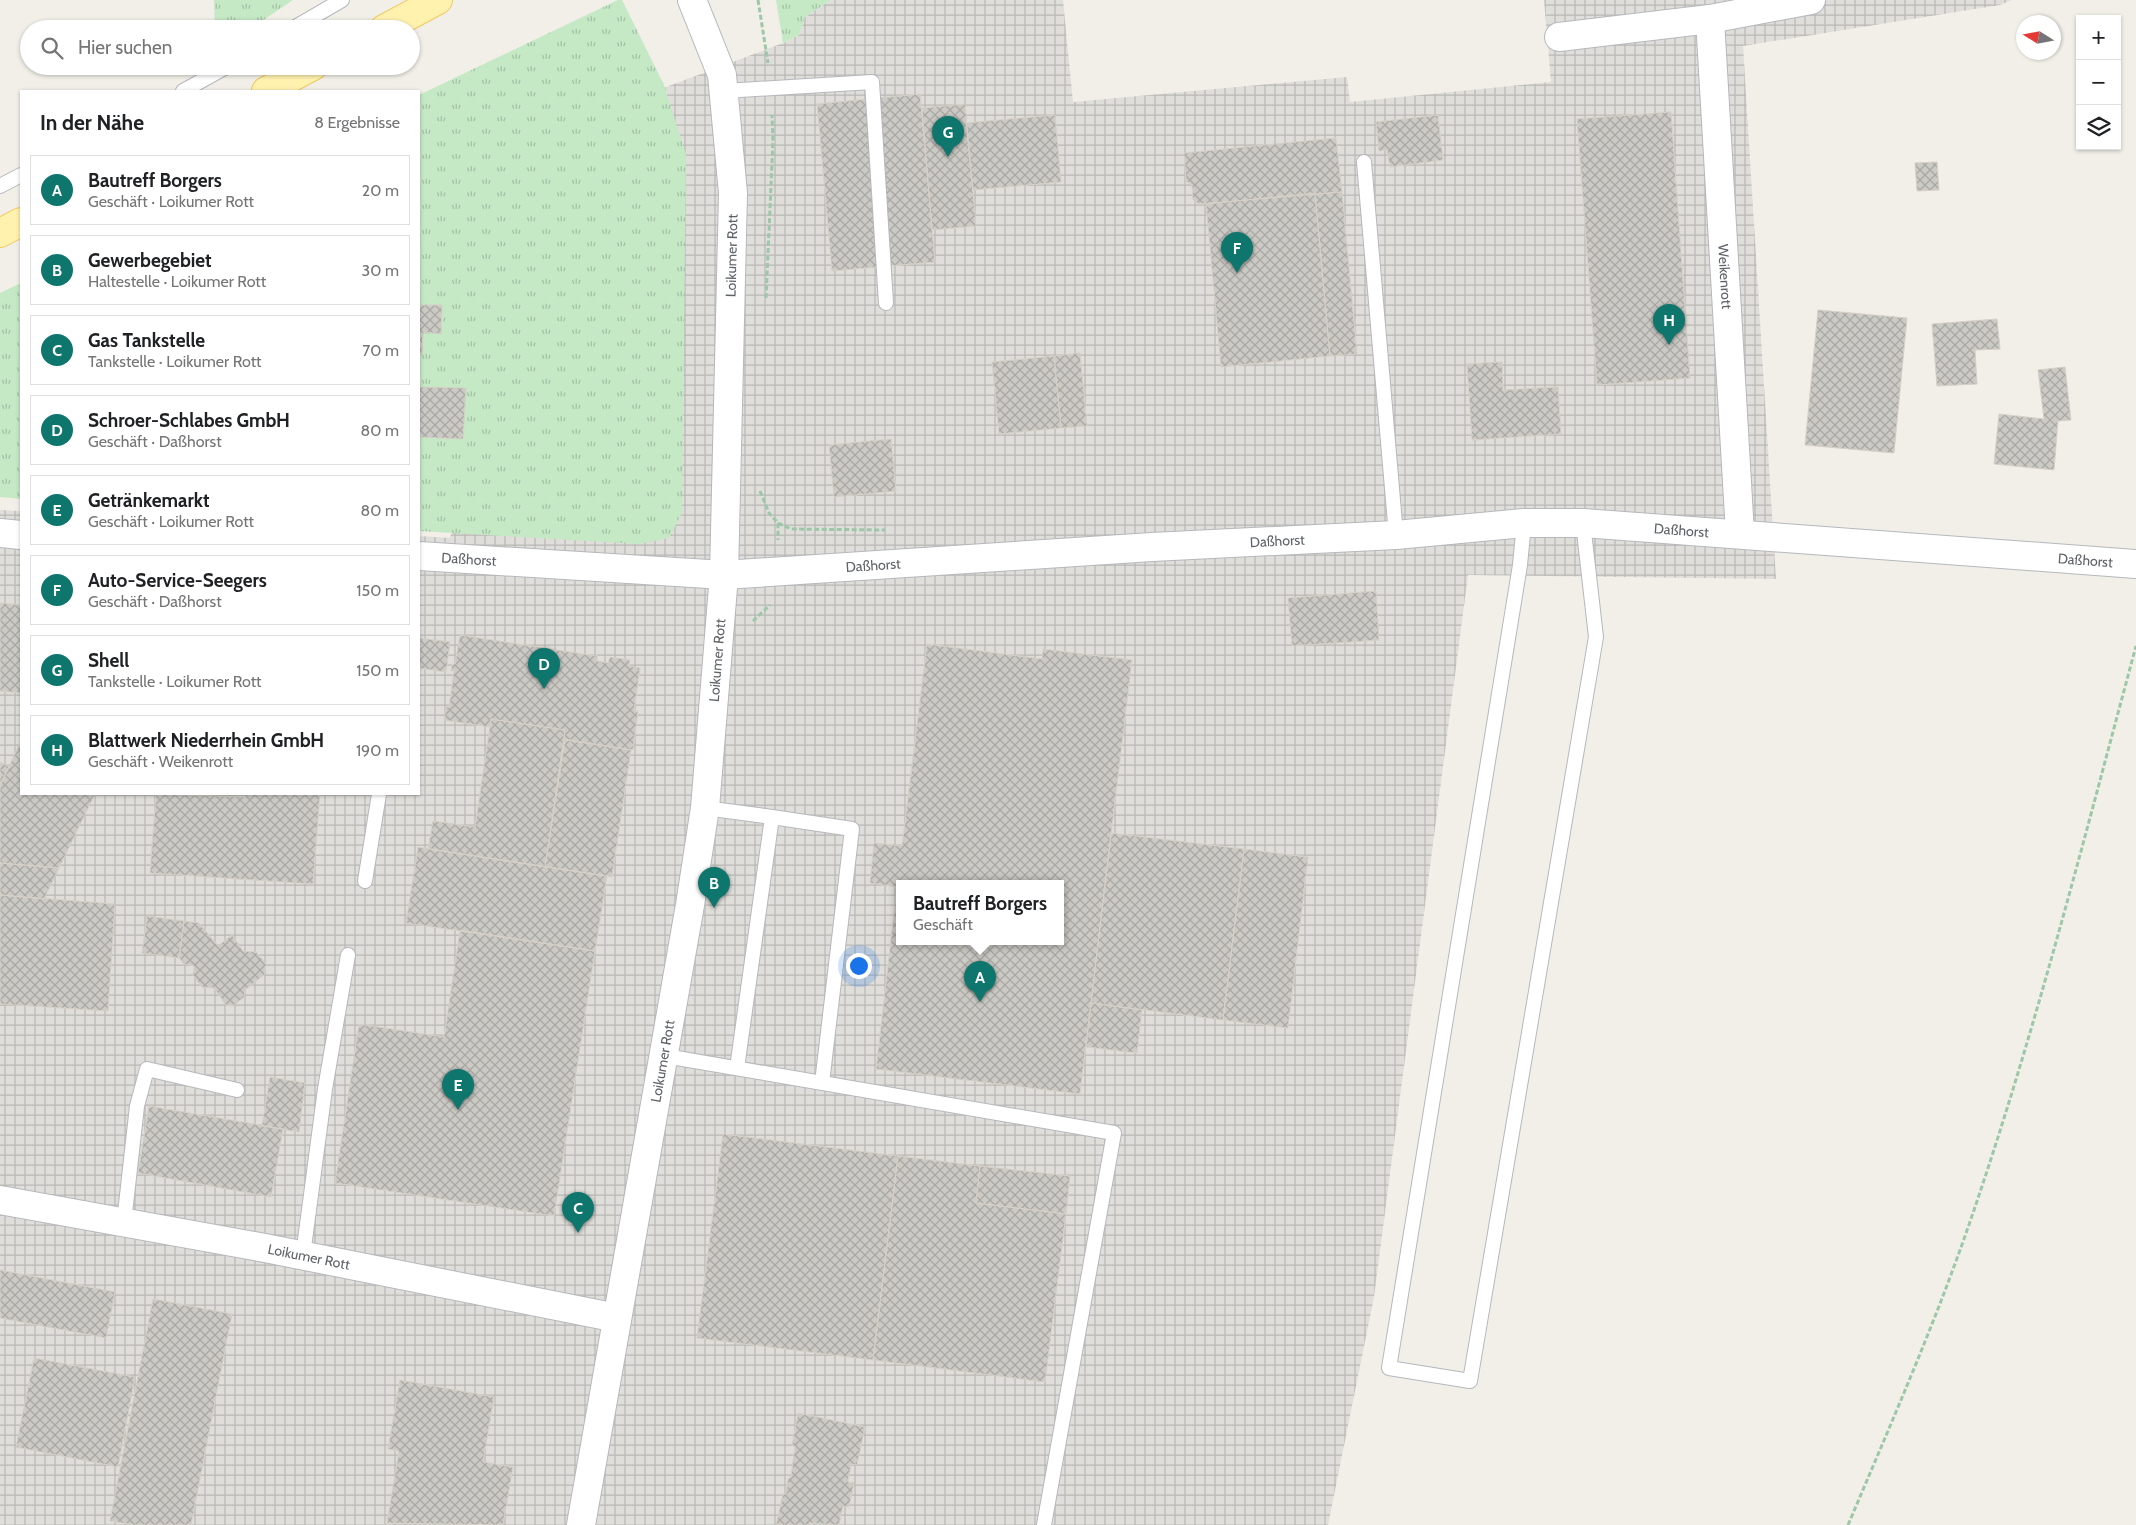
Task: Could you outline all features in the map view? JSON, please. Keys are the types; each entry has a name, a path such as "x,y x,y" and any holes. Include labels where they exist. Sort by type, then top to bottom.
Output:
{"main road":[{"path":"401,20 438,0"},
{"path":"268,90 296,75"},
{"path":"0,233 20,223"}],"street":[{"name":"Loikumer Rott","path":"581,1525 665,1056 705,808 724,575 733,193 722,75 692,0"},
{"path":"1559,37 1710,19 1811,0"},
{"name":"Weikenrott","path":"1710,19 1740,534"},
{"name":"Daßhorst","path":"420,556 724,575 1152,547 1396,535 1524,523 1583,523 2136,564"},
{"path":"0,534 20,535"},
{"name":"Loikumer Rott","path":"0,1200 303,1255 617,1318"}],"lane":[{"path":"308,20 342,0"},
{"path":"186,90 212,75"},
{"path":"724,92 872,82 886,303"},
{"path":"1364,162 1396,535"},
{"path":"0,186 20,176"},
{"path":"1524,523 1520,565 1389,1368 1470,1381 1596,637 1583,523"},
{"path":"365,881 379,795"},
{"path":"705,808 852,829 822,1083"},
{"path":"737,1068 772,817"},
{"path":"303,1255 325,1089 348,955"},
{"path":"665,1056 1114,1133 1044,1525"},
{"path":"124,1222 137,1106 147,1069 237,1090"}],"path":[{"path":"758,0 771,89 773,141 766,300"},
{"path":"760,487 769,513 778,523 780,571"},
{"path":"1848,1525 1924,1345 1974,1211 2040,1003 2136,646"}],"shaded area":[{"path":"831,0 1063,0 1073,102 1347,77 1350,102 1551,82 1544,0 2012,0 2000,5 1743,46 1776,579 1468,575 1374,1297 1328,1525 0,1525 0,510 20,511 20,795 420,795 420,536 450,538 570,123 783,43 799,35 805,17"}],"green space":[{"path":"214,0 293,0 263,20 215,20"},
{"path":"618,0 622,0 664,85 686,155 682,513 669,538 638,544 420,531 420,95"},
{"path":"776,0 831,0 805,17 799,35 783,43"},
{"path":"20,283 20,499 0,497 0,293"}],"building":[{"path":"920,94 935,262 832,271 817,104"},
{"path":"965,104 976,226 932,230 922,108"},
{"path":"1671,112 1690,378 1597,385 1577,119"},
{"path":"1055,115 1061,182 973,190 966,123"},
{"path":"1438,115 1443,160 1390,167 1387,150 1379,151 1376,122"},
{"path":"1336,138 1342,192 1199,204 1193,200 1192,185 1186,181 1184,153"},
{"path":"1937,162 1939,190 1917,191 1915,163"},
{"path":"1342,192 1357,354 1330,356 1315,194"},
{"path":"1315,193 1330,356 1221,367 1206,204"},
{"path":"420,305 442,305 441,334 423,332 422,355 420,355"},
{"path":"1818,310 1907,318 1894,453 1805,445"},
{"path":"1997,319 2000,349 1975,350 1977,384 1937,386 1932,324"},
{"path":"1080,353 1087,426 1061,428 1054,356"},
{"path":"1054,356 1061,428 999,434 992,362"},
{"path":"1502,362 1503,390 1558,387 1561,434 1472,440 1467,364"},
{"path":"2065,367 2071,420 2058,421 2054,470 1994,464 1999,414 2044,419 2038,370"},
{"path":"420,387 466,388 463,439 420,437"},
{"path":"891,439 896,491 834,497 829,445"},
{"path":"1376,591 1379,640 1292,646 1288,598"},
{"path":"0,603 20,605 20,693 0,691"},
{"path":"460,635 596,656 597,654 597,661 608,663 610,657 630,660 629,666 640,668 634,711 638,711 633,750 564,739 565,730 491,719 490,727 444,720 446,707 449,707 454,671 451,671 452,664 455,664"},
{"path":"420,638 450,642 446,672 420,668"},
{"path":"927,644 1042,659 1043,649 1132,660 1080,1094 876,1069 896,896 896,945 1064,945 1064,880 896,880 896,887 870,883 874,843 902,846"},
{"path":"491,719 565,730 545,867 428,849 433,821 475,827"},
{"path":"565,740 631,750 612,877 545,867"},
{"path":"20,743 20,795 95,795 59,868 0,863 0,785"},
{"path":"0,762 9,767 0,785"},
{"path":"156,795 245,797 245,795 320,795 313,884 150,873"},
{"path":"1111,833 1244,849 1223,1020 1091,1003"},
{"path":"418,847 607,876 595,951 406,923"},
{"path":"1244,849 1308,857 1288,1028 1223,1020"},
{"path":"0,863 59,868 44,899 0,895"},
{"path":"0,895 115,904 108,1011 0,1004"},
{"path":"147,916 184,921 179,958 142,953"},
{"path":"184,921 199,923 218,946 232,935 243,951 256,952 266,964 265,974 245,990 244,997 233,1006 226,1005 214,988 202,987 193,975 194,966 184,964 179,958"},
{"path":"460,930 595,951 554,1216 335,1183 359,1024 444,1037"},
{"path":"1091,1003 1142,1010 1137,1053 1086,1047"},
{"path":"270,1077 305,1083 299,1132 262,1126"},
{"path":"149,1106 283,1129 271,1197 138,1173"},
{"path":"723,1134 898,1156 873,1360 697,1338"},
{"path":"898,1156 980,1166 976,1203 1066,1214 1045,1382 873,1360"},
{"path":"980,1166 1070,1176 1066,1214 976,1203"},
{"path":"0,1270 115,1292 106,1338 0,1318"},
{"path":"153,1299 232,1314 191,1525 134,1525 110,1521"},
{"path":"34,1358 135,1377 118,1467 16,1447"},
{"path":"400,1380 494,1397 483,1462 513,1467 503,1525 387,1523 399,1451 388,1449"},
{"path":"798,1413 865,1427 857,1465 851,1464 848,1482 854,1483 849,1507 843,1506 839,1525 810,1523 809,1525 776,1525 783,1494 786,1494 788,1479 791,1477 795,1446 792,1446"}],"place":[{"name":"Shell","path":"948,157"},
{"name":"Auto-Service-Seegers","path":"1237,273"},
{"name":"Blattwerk Niederrhein GmbH","path":"1669,345"},
{"name":"Schroer-Schlabes GmbH","path":"544,689"},
{"name":"Gewerbegebiet","path":"714,908"},
{"name":"Bautreff Borgers","path":"980,1002"},
{"name":"Getränkemarkt","path":"458,1110"},
{"name":"Gas Tankstelle","path":"578,1233"}]}
